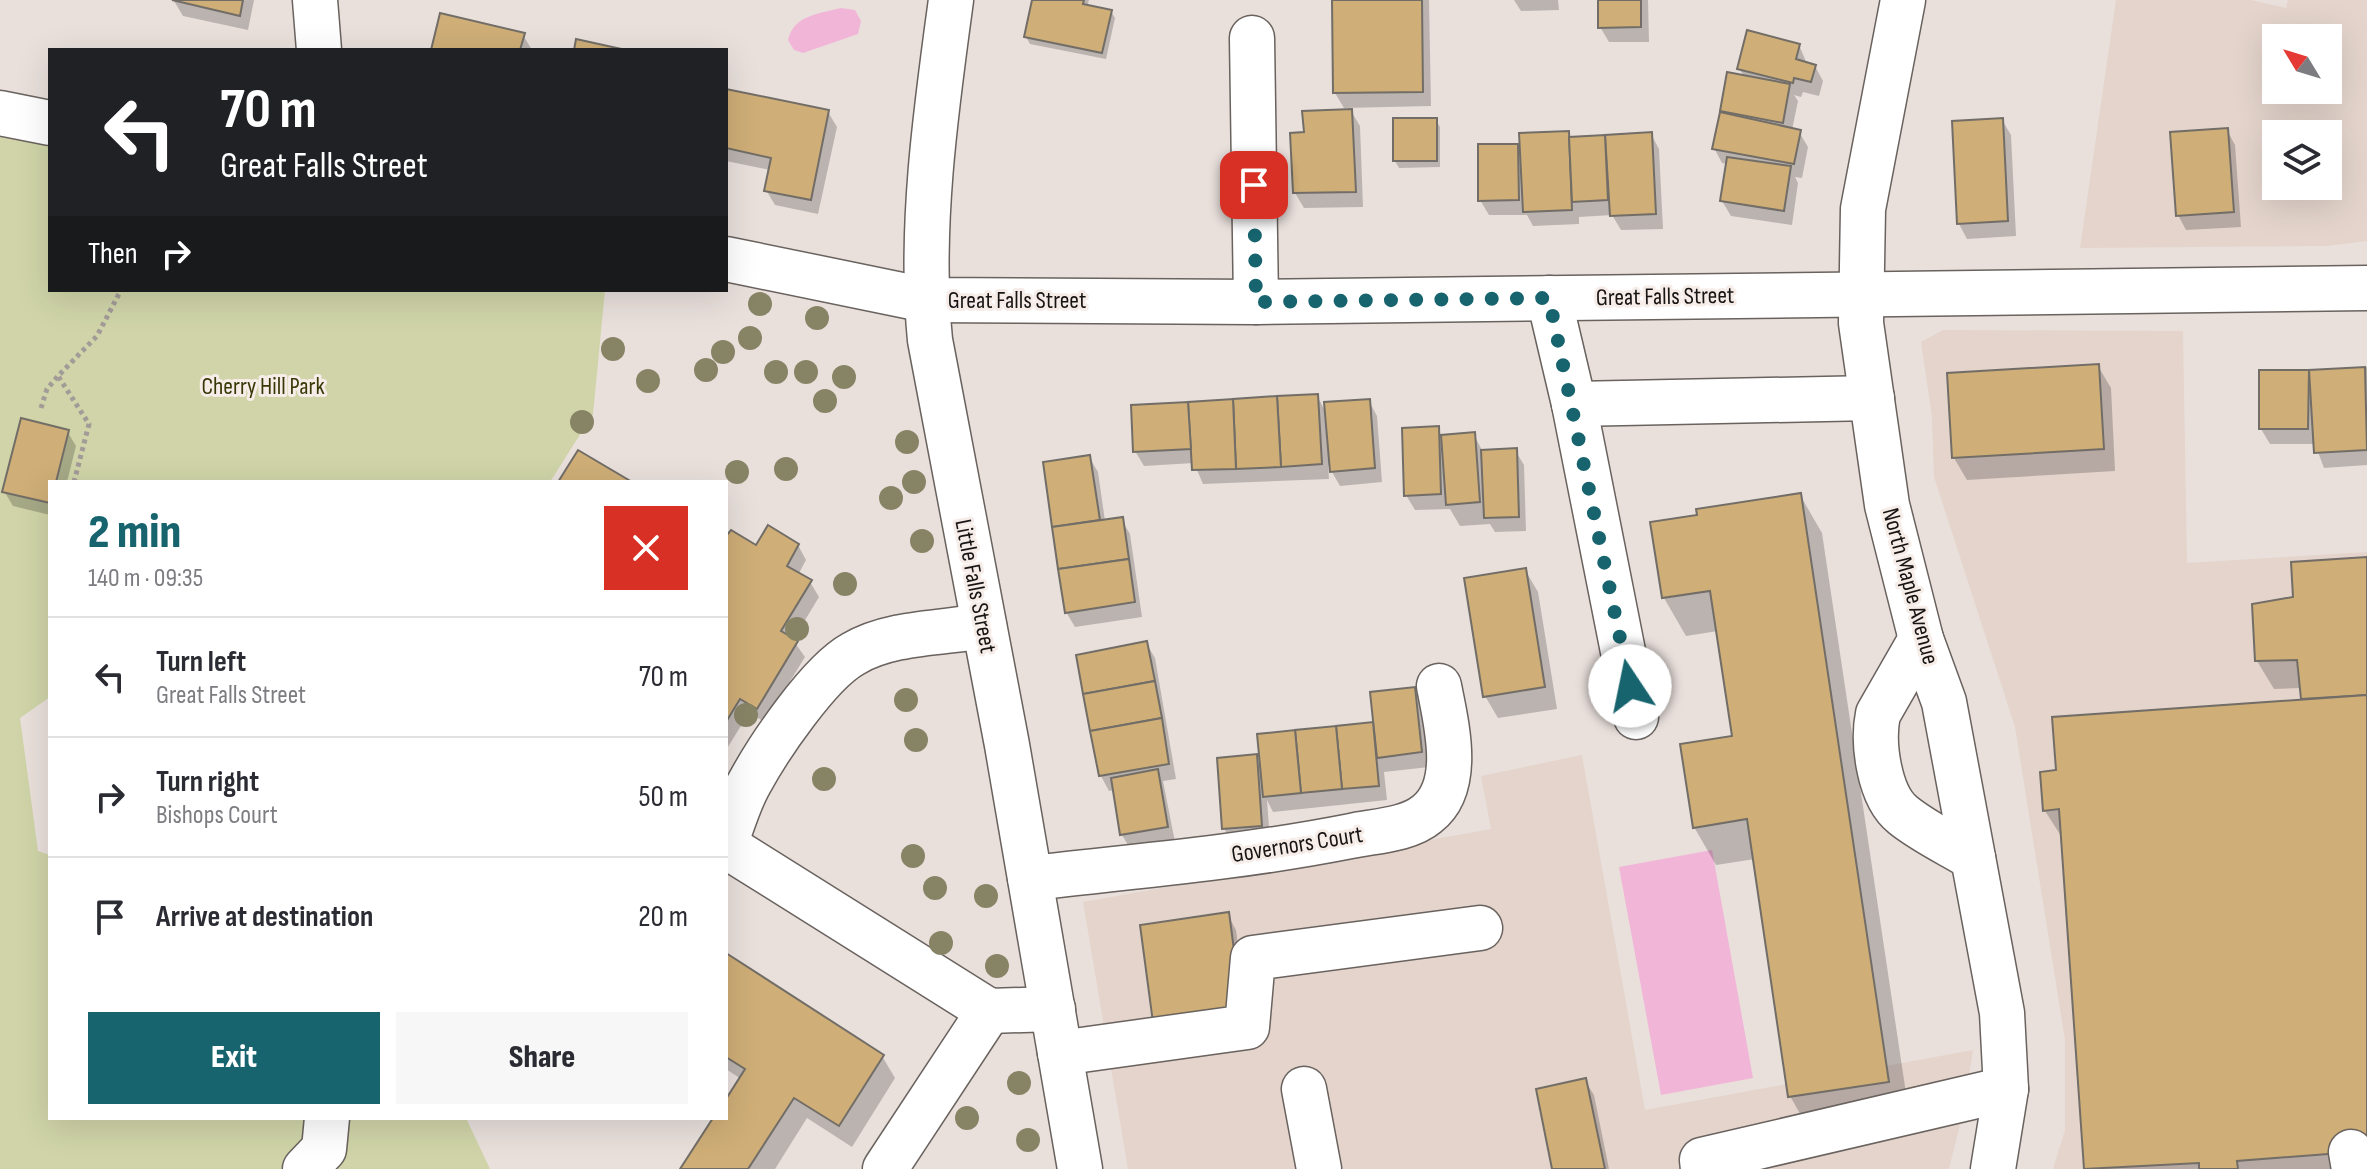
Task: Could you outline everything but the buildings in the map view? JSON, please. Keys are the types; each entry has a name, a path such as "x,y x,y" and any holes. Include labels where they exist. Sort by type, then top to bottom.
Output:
{"street":[{"path":"315,0 319,48"},
{"name":"Little Falls Street","path":"951,0 936,113 926,300 931,355 984,626 1080,1169"},
{"name":"North Maple Avenue","path":"1903,0 1863,209 1860,294 1887,505 1921,639 1944,702 2002,1013 2006,1089 1993,1169"},
{"path":"1252,38 1256,302"},
{"path":"0,113 48,123"},
{"name":"Great Falls Street","path":"728,259 926,300 1256,302 2367,288"},
{"path":"1549,298 1574,404 1636,717"},
{"path":"1574,404 1872,398"},
{"path":"728,836 749,782 802,705 827,675 852,654 881,642 984,626"},
{"path":"1921,639 1878,714 1879,760 1888,792 1903,815 1973,858"},
{"name":"Governors Court","path":"1030,878 1277,851 1402,826 1428,814 1443,788 1450,760 1439,686"},
{"path":"728,841 734,851 989,1011 1053,1009"},
{"path":"1060,1053 1247,1027 1253,958 1480,928"},
{"path":"885,1169 989,1011"},
{"path":"1304,1089 1319,1169"},
{"path":"1703,1169 1702,1160 2006,1089"},
{"path":"305,1169 324,1149 327,1120"}],"path":[{"path":"41,408 47,389 97,336 120,292"},
{"path":"58,376 89,424 75,480"}],"shaded area":[{"path":"2116,0 2251,0 2286,8 2288,0 2367,0 2367,241 2327,246 2080,248"},
{"path":"841,8 855,10 861,21 858,34 803,53 794,50 788,40 801,20"},
{"path":"1943,330 2183,331 2187,563 2367,552 2367,1169 2053,1169 2065,1130 2065,1040 2015,727 1934,477 1932,417 1921,342"},
{"path":"1582,755 1645,1110 1973,1050 1963,1113 1949,1169 1128,1169 1083,902 1491,829 1481,776"},
{"path":"1712,850 1753,1078 1661,1095 1619,867"}],"green space":[{"name":"Cherry Hill Park","path":"0,135 48,143 48,292 605,292 593,414 551,480 48,480 48,698 20,718 38,851 48,854 48,1120 467,1120 490,1169 0,1169"}],"route":[{"path":"1254,185 1256,302 1549,298 1574,404 1630,686"}]}
